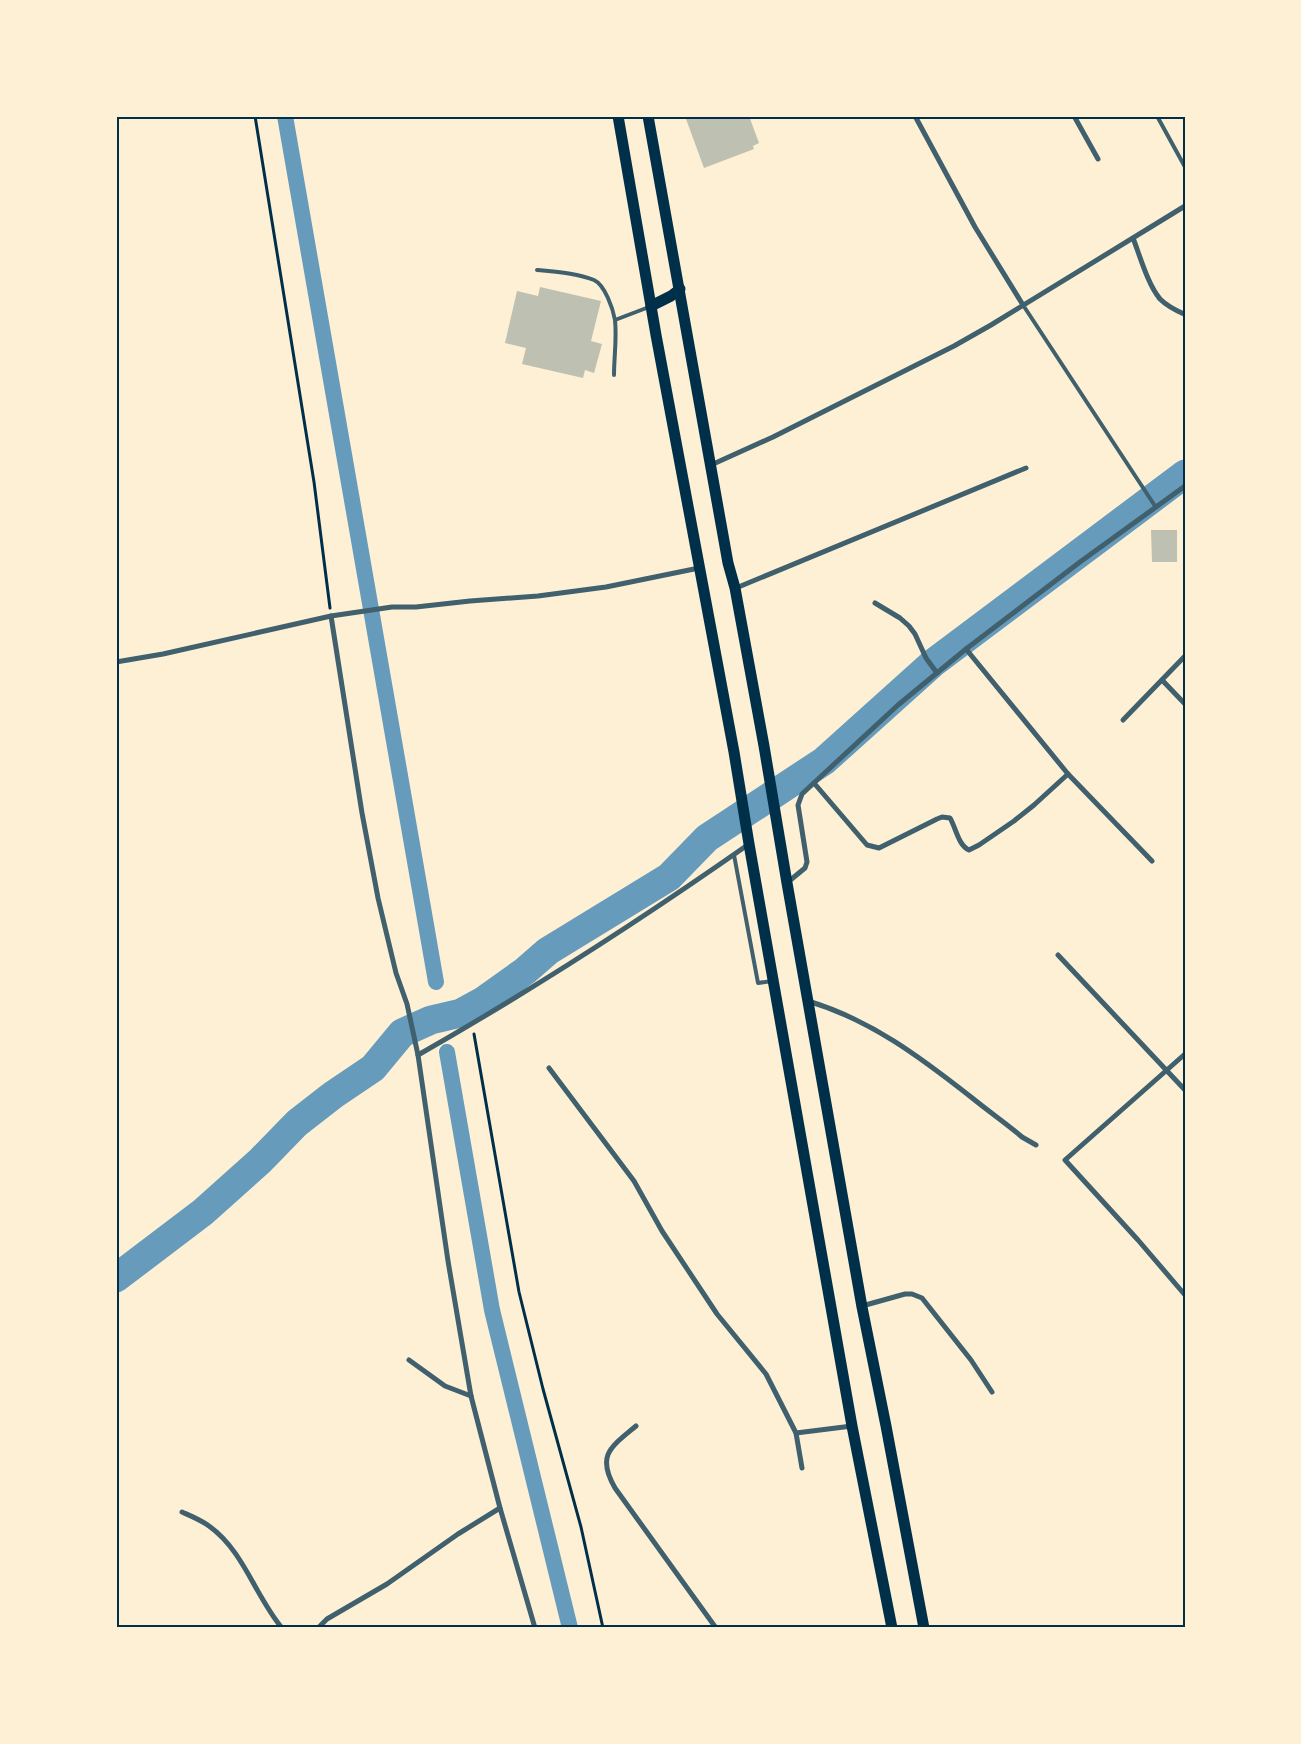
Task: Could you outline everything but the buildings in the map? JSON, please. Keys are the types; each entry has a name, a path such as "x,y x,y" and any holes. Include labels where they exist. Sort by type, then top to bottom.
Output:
{"main road":[{"path":"618,116 651,306 734,752 852,1426 892,1628"},
{"path":"648,116 728,564 735,588 764,746 862,1307 924,1628"},
{"path":"651,306 680,289"}],"street":[{"path":"915,116 975,227 1023,305"},
{"path":"1074,116 1098,159"},
{"path":"711,465 773,437 938,355 991,325 1185,206"},
{"path":"1133,238 1149,279 1159,298 1170,307 1184,314"},
{"path":"735,588 1026,468"},
{"path":"787,883 805,868 807,862 798,802 802,794 898,704 966,649 1154,505 1185,486"},
{"path":"116,662 163,654 343,614 392,607 416,607 538,596 606,587 699,568"},
{"path":"875,603 900,618 909,626 915,634 926,658 938,673"},
{"path":"331,616 362,813 378,898 396,973 407,1004 418,1055 448,1260 471,1396 500,1508 535,1628"},
{"path":"966,649 1068,774 1152,861"},
{"path":"1122,720 1185,656"},
{"path":"1162,680 1185,704"},
{"path":"814,783 867,845 879,848 929,822 947,817 953,823 962,845 969,850 1014,821 1068,774"},
{"path":"418,1055 473,1024 660,906 734,855 749,842"},
{"path":"1058,955 1185,1090"},
{"path":"808,1001 834,1009 871,1026 932,1066 1036,1146"},
{"path":"1185,1054 1064,1160 1138,1240 1185,1295"},
{"path":"549,1068 634,1181 662,1231 717,1314 766,1374 796,1433 802,1468"},
{"path":"862,1307 906,1294 922,1298 971,1360 992,1392"},
{"path":"410,1360 445,1386 471,1396"},
{"path":"636,1426 610,1451 606,1459 608,1477 716,1628"},
{"path":"796,1433 852,1426"},
{"path":"318,1628 327,1619 387,1584 458,1534 500,1508"},
{"path":"182,1512 202,1522 224,1540 242,1564 282,1628"}],"lane":[{"path":"1157,116 1185,167"},
{"path":"537,270 576,275 600,284 605,292 615,320 614,375"},
{"path":"1023,305 1154,505"},
{"path":"615,320 651,306"},
{"path":"734,855 758,983 774,980"}],"path":[{"path":"255,116 314,482 331,616"},
{"path":"473,1024 519,1292 543,1389 581,1527 603,1628"}],"waterway":[{"path":"285,116 436,982"},
{"path":"116,1278 203,1212 260,1161 297,1123 333,1095 373,1068 402,1033 431,1020 461,1013 483,1001 525,971 548,951 669,877 707,838 824,761 933,663 1185,474"},
{"path":"447,1052 492,1310 570,1628"}]}
